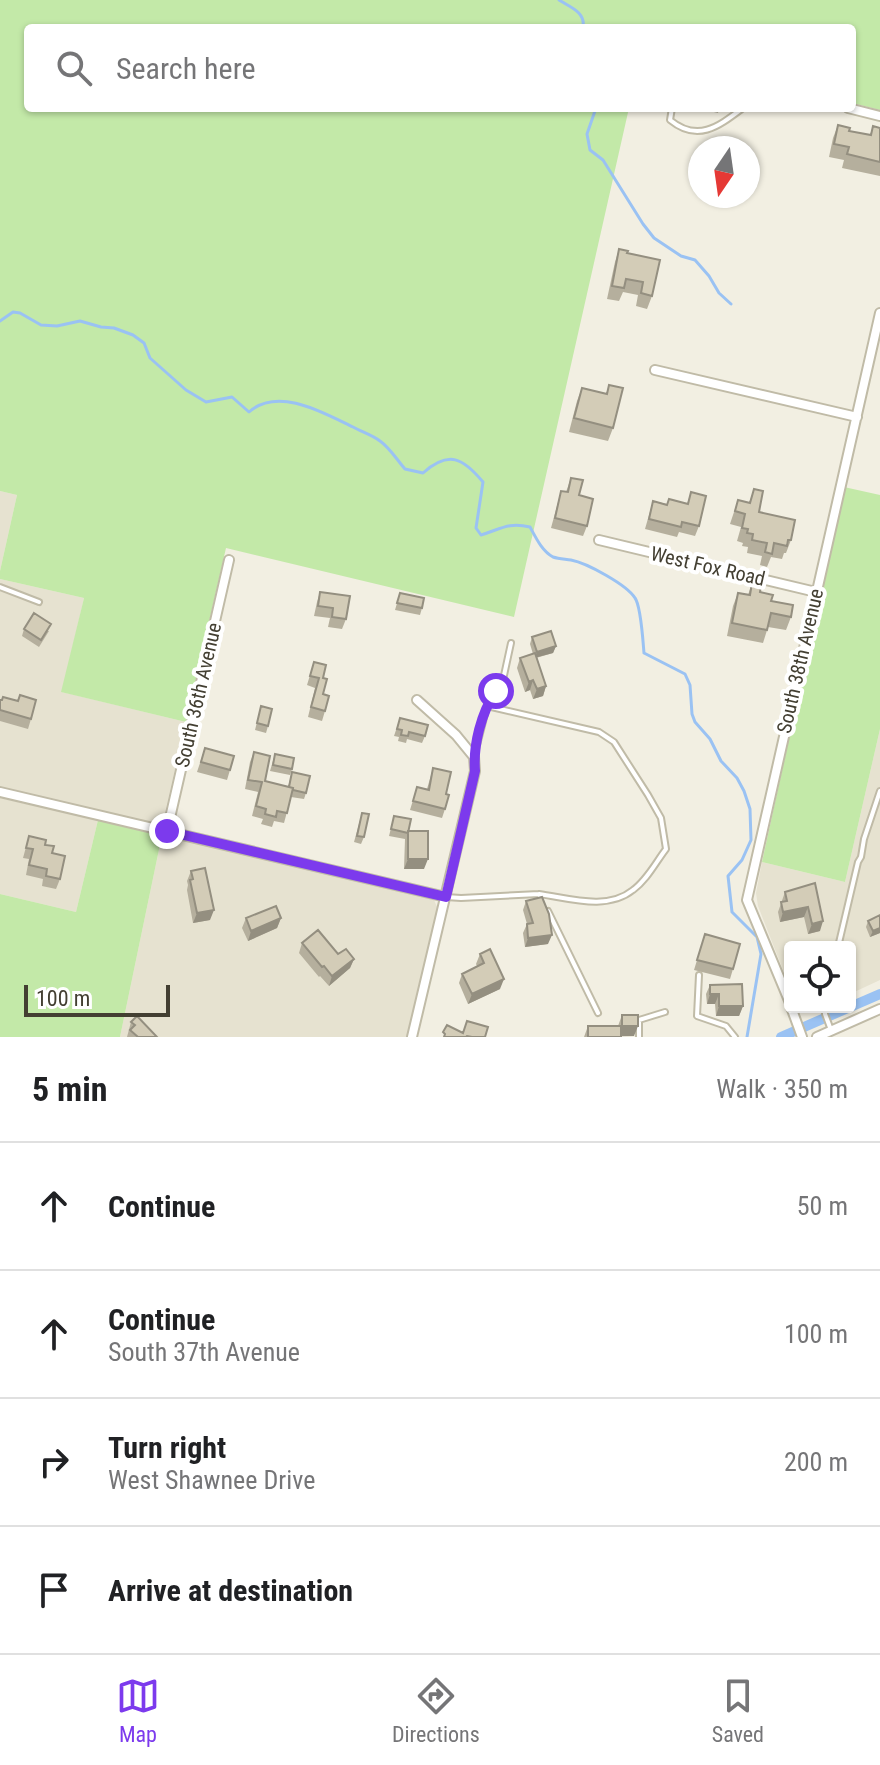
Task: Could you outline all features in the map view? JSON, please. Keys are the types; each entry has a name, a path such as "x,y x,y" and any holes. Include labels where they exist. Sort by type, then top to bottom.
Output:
{"street":[{"path":"856,110 880,116"},
{"name":"South 38th Avenue","path":"784,988 747,900 880,313"},
{"path":"655,370 857,417"},
{"name":"West Fox Road","path":"599,540 816,592"},
{"name":"South 36th Avenue","path":"167,831 229,560"},
{"path":"412,1037 475,771 474,757 456,735 417,700"},
{"path":"0,792 446,897"},
{"path":"817,1037 880,1009"},
{"name":"South 38th Avenue","path":"794,1013 802,1037"}],"lane":[{"path":"671,112 670,120 679,127 703,132 719,126 738,112"},
{"path":"0,587 39,602"},
{"path":"474,757 487,706 503,680 511,643"},
{"path":"446,897 539,894 598,903 633,891 666,849 661,818 614,742 599,732 487,706"},
{"path":"839,941 858,862 880,791"},
{"path":"539,894 598,1013"},
{"path":"699,975 697,1016 726,1026 735,1037"},
{"path":"639,1037 639,1020 665,1012"},
{"path":"826,1013 831,1030"}],"shaded area":[{"path":"0,491 17,495 0,571"},
{"path":"0,579 84,598 62,692 186,722 162,825 0,788"},
{"path":"880,729 880,980 856,991 856,941 784,941 784,973 758,906 756,893 762,862 845,882"},
{"path":"0,798 98,820 76,912 0,894"},
{"path":"162,835 434,900 438,909 408,1037 120,1037"}],"green space":[{"path":"0,0 880,0 880,110 856,104 856,24 24,24 24,112 628,112 514,617 226,548 186,722 61,692 84,598 0,579 17,495 0,491"},
{"path":"844,487 880,495 880,729 845,882 762,862"},
{"path":"98,820 162,835 120,1037 0,1037 0,894 76,912"}],"building":[{"path":"838,125 850,128 849,131 871,135 873,126 880,128 880,162 847,154 849,147 834,144"},
{"path":"619,249 660,260 652,296 641,293 643,282 626,279 624,288 612,286"},
{"path":"609,385 623,388 613,428 574,418 582,388 607,394"},
{"path":"571,478 583,480 579,495 593,499 587,526 555,518 561,491 568,492"},
{"path":"754,489 763,491 759,512 795,520 787,546 774,543 772,554 765,552 767,543 752,540 753,534 742,528 745,514 735,511 738,500 750,503"},
{"path":"691,492 706,496 699,526 682,522 681,527 649,519 653,501 667,505 669,499 688,504"},
{"path":"752,583 761,585 760,592 773,595 771,601 793,605 791,617 771,613 767,630 732,623 738,593 750,595"},
{"path":"320,592 350,596 346,619 332,617 333,608 318,606"},
{"path":"400,593 424,598 422,608 397,603"},
{"path":"34,613 51,624 41,640 24,629"},
{"path":"551,631 556,646 537,652 532,637"},
{"path":"535,653 546,686 537,689 533,680 529,682 520,658"},
{"path":"314,662 326,665 323,678 327,679 323,694 329,696 325,711 311,707 319,678 310,676"},
{"path":"20,695 36,700 31,719 0,710 3,697 18,701"},
{"path":"261,706 272,709 268,726 257,723"},
{"path":"400,718 428,725 425,736 409,732 408,736 401,735 402,730 397,729"},
{"path":"205,748 234,756 230,770 201,762"},
{"path":"254,752 270,756 265,781 293,788 287,813 277,811 276,817 265,814 266,809 256,806 262,782 248,780"},
{"path":"275,754 294,758 292,769 273,765"},
{"path":"433,768 451,772 445,809 413,801 417,787 429,790"},
{"path":"292,772 310,776 306,793 289,787"},
{"path":"362,813 369,814 364,837 357,836"},
{"path":"394,816 411,819 408,833 391,829"},
{"path":"408,831 428,831 428,859 408,859"},
{"path":"29,836 46,840 45,845 54,846 52,853 65,856 60,879 46,876 47,869 29,865 33,849 26,848"},
{"path":"205,868 214,910 197,913 191,871"},
{"path":"815,883 823,921 812,924 808,907 783,912 781,902 787,901 785,892"},
{"path":"542,897 549,914 552,935 528,938 527,924 533,923 526,901"},
{"path":"276,906 281,918 251,931 246,918"},
{"path":"880,915 880,928 873,931 868,921"},
{"path":"318,930 338,954 346,949 354,959 332,976 302,943"},
{"path":"705,934 740,944 733,969 697,960"},
{"path":"490,949 504,979 472,994 462,974 484,963 480,954"},
{"path":"742,984 743,1006 719,1006 719,994 710,994 710,985"},
{"path":"622,1015 638,1015 638,1026 622,1026"},
{"path":"137,1016 157,1037 138,1037 130,1030 135,1025 131,1022"},
{"path":"467,1021 488,1027 485,1037 444,1037 447,1025 463,1033"},
{"path":"588,1026 621,1026 621,1037 588,1037"}],"waterway":[{"path":"559,0 580,14 583,24"},
{"path":"595,112 587,134 590,150 603,160 654,238 681,256 695,260 731,304"},
{"path":"0,321 13,312 41,325 57,326 80,321 114,328 144,343 150,358 186,390 206,402 232,397 249,412 273,401 301,404 377,439 405,469 423,473 448,459 462,463 483,482 476,528 481,535 510,526 530,527 542,548 553,557 587,565 631,593 639,608 644,653 685,674 690,685 695,722 710,739 721,761 737,778 750,809 751,840 742,860 728,876 732,912 757,937 761,954 747,1037"},
{"path":"781,1037 880,994"}],"route":[{"path":"167,831 446,897 475,771 475,750 487,706 496,691"}]}
